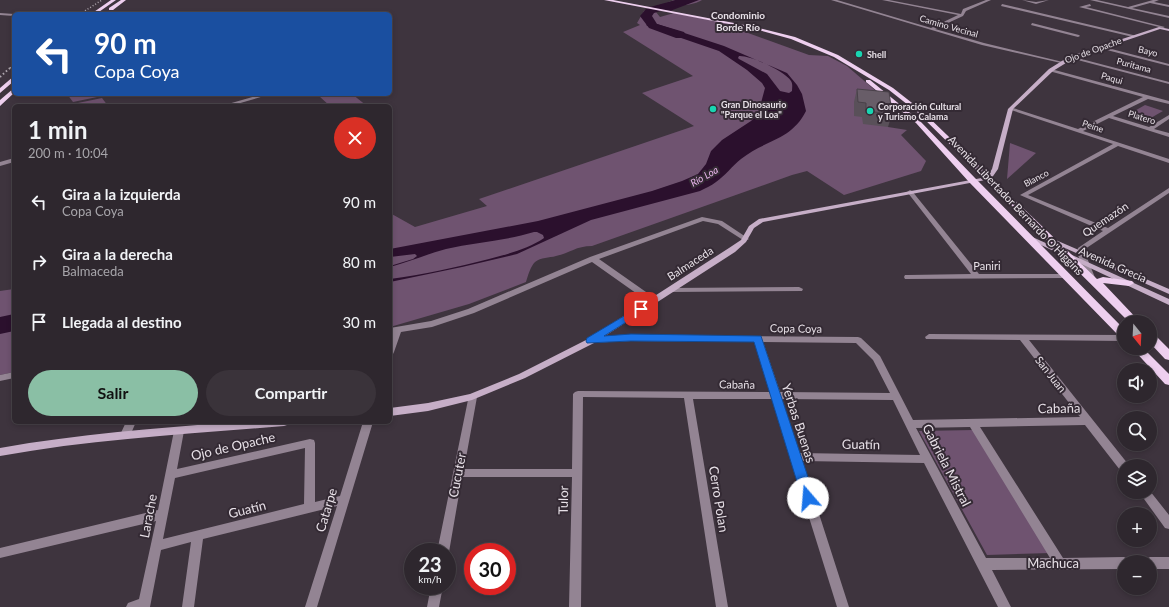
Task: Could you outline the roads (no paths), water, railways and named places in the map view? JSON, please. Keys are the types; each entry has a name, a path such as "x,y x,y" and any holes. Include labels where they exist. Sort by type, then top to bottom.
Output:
{"main road":[{"path":"96,12 114,0"},
{"path":"106,12 124,0"},
{"name":"Avenida Libertador Bernardo O'Higgins","path":"606,0 755,28 793,38 827,52 891,89 919,111 1128,315"},
{"path":"1161,28 1169,30"},
{"name":"Ojo de Opache","path":"1011,109 1061,62 1100,47 1161,28"},
{"name":"Avenida Libertador Bernardo O'Higgins","path":"850,65 918,122 972,180 1117,328"},
{"path":"0,91 12,80"},
{"path":"0,104 12,92"},
{"path":"989,178 995,169 1011,109"},
{"name":"Balmaceda","path":"392,412 428,407 472,397 522,376 590,341 732,250 744,239 751,227 761,220 989,178"},
{"name":"Avenida Grecia","path":"1027,236 1169,302"},
{"name":"Avenida Grecia","path":"1052,240 1169,292"},
{"path":"1095,283 1103,280 1129,283"},
{"path":"1157,344 1169,356"},
{"path":"1144,355 1169,381"},
{"path":"0,452 24,447 125,436 261,424"}],"street":[{"name":"Camino Vecinal","path":"833,0 983,44 1061,62"},
{"path":"884,0 962,15"},
{"path":"931,29 962,15 964,10 989,0"},
{"path":"1024,0 1036,3 1047,0"},
{"path":"1092,0 1169,17"},
{"path":"1127,8 1157,0"},
{"path":"1149,2 1169,6"},
{"path":"1002,5 1133,36"},
{"path":"1090,5 1081,7 1161,28"},
{"path":"1112,12 1146,20 1140,22"},
{"path":"0,14 12,15"},
{"path":"1043,15 1030,26 1078,36"},
{"name":"Ojo de Opache","path":"1161,28 1169,25"},
{"name":"Bayo","path":"1100,47 1168,64"},
{"name":"Puritama","path":"1072,57 1169,83"},
{"name":"Paqui","path":"1051,70 1169,103"},
{"path":"232,104 262,96"},
{"path":"1078,131 1147,97"},
{"name":"Peine","path":"1011,109 1169,161"},
{"name":"Platero","path":"1109,116 1169,135"},
{"path":"1150,129 1169,117"},
{"name":"Blanco","path":"1107,230 1023,195 1118,144"},
{"path":"0,164 12,161"},
{"path":"910,192 976,276"},
{"name":"Quemazón","path":"1095,283 1081,253 1082,248 1107,230 1168,192"},
{"path":"393,331 432,324 471,311 593,259 702,220 713,219 744,239"},
{"path":"593,259 653,301"},
{"name":"Paniri","path":"908,277 1066,276"},
{"path":"670,290 799,288"},
{"name":"Copa Coya","path":"590,341 631,338 858,340"},
{"path":"929,338 1117,338"},
{"name":"San Juan","path":"1023,338 1118,459"},
{"name":"Yerbas Buenas","path":"758,339 843,607"},
{"name":"Gabriela Mistral","path":"858,340 877,358 927,458 1005,607"},
{"path":"0,378 12,375"},
{"name":"Cabaña","path":"578,394 896,397"},
{"name":"Tulor","path":"575,607 578,394"},
{"name":"Cerro Polan","path":"688,395 722,607"},
{"name":"Cucuter","path":"445,543 472,397"},
{"name":"Cabaña","path":"910,424 1088,421"},
{"path":"973,423 1060,563"},
{"path":"125,436 130,424"},
{"name":"Catarpe","path":"311,607 367,424"},
{"name":"Larache","path":"140,606 156,546 179,431"},
{"name":"Ojo de Opache","path":"171,475 310,443 310,507"},
{"name":"Guatín","path":"795,457 927,458"},
{"path":"458,473 577,473"},
{"name":"Guatín","path":"156,546 345,499"},
{"path":"1149,499 1169,524"},
{"path":"0,553 162,514"},
{"path":"188,607 198,536"},
{"name":"Machuca","path":"982,564 1117,563"},
{"path":"1157,563 1169,563"},
{"path":"433,607 435,595"}],"water":[{"path":"676,0 699,0 670,11 650,7"},
{"path":"649,23 657,24 724,46 758,61 744,56 739,56 738,58 767,74 780,91 789,93 792,91 791,81 775,68 767,64 787,73 802,94 806,111 800,121 793,128 750,153 719,180 700,191 591,220 517,254 392,282 392,279 440,270 503,255 525,248 544,238 543,235 534,232 446,249 392,266 413,259 417,256 415,254 392,257 392,249 538,221 652,191 698,174 706,164 711,151 722,140 751,121 758,114 765,88 762,83 747,70 719,51 646,25"},
{"path":"12,314 12,331 0,334 0,317"}],"waterway":[{"name":"Río Loa","path":"680,35 653,26 646,16 650,11 687,0"}],"railway":[{"path":"83,12 102,0"},
{"path":"0,77 11,67"}],"place":[{"name":"Shell","path":"859,54"},
{"name":"Gran Dinosaurio \"Parque el Loa\"","path":"713,109"},
{"name":"Corporación Cultural y Turismo Calama","path":"870,111"}],"district":[{"name":"Condominio Borde Río","path":"738,20"}]}
